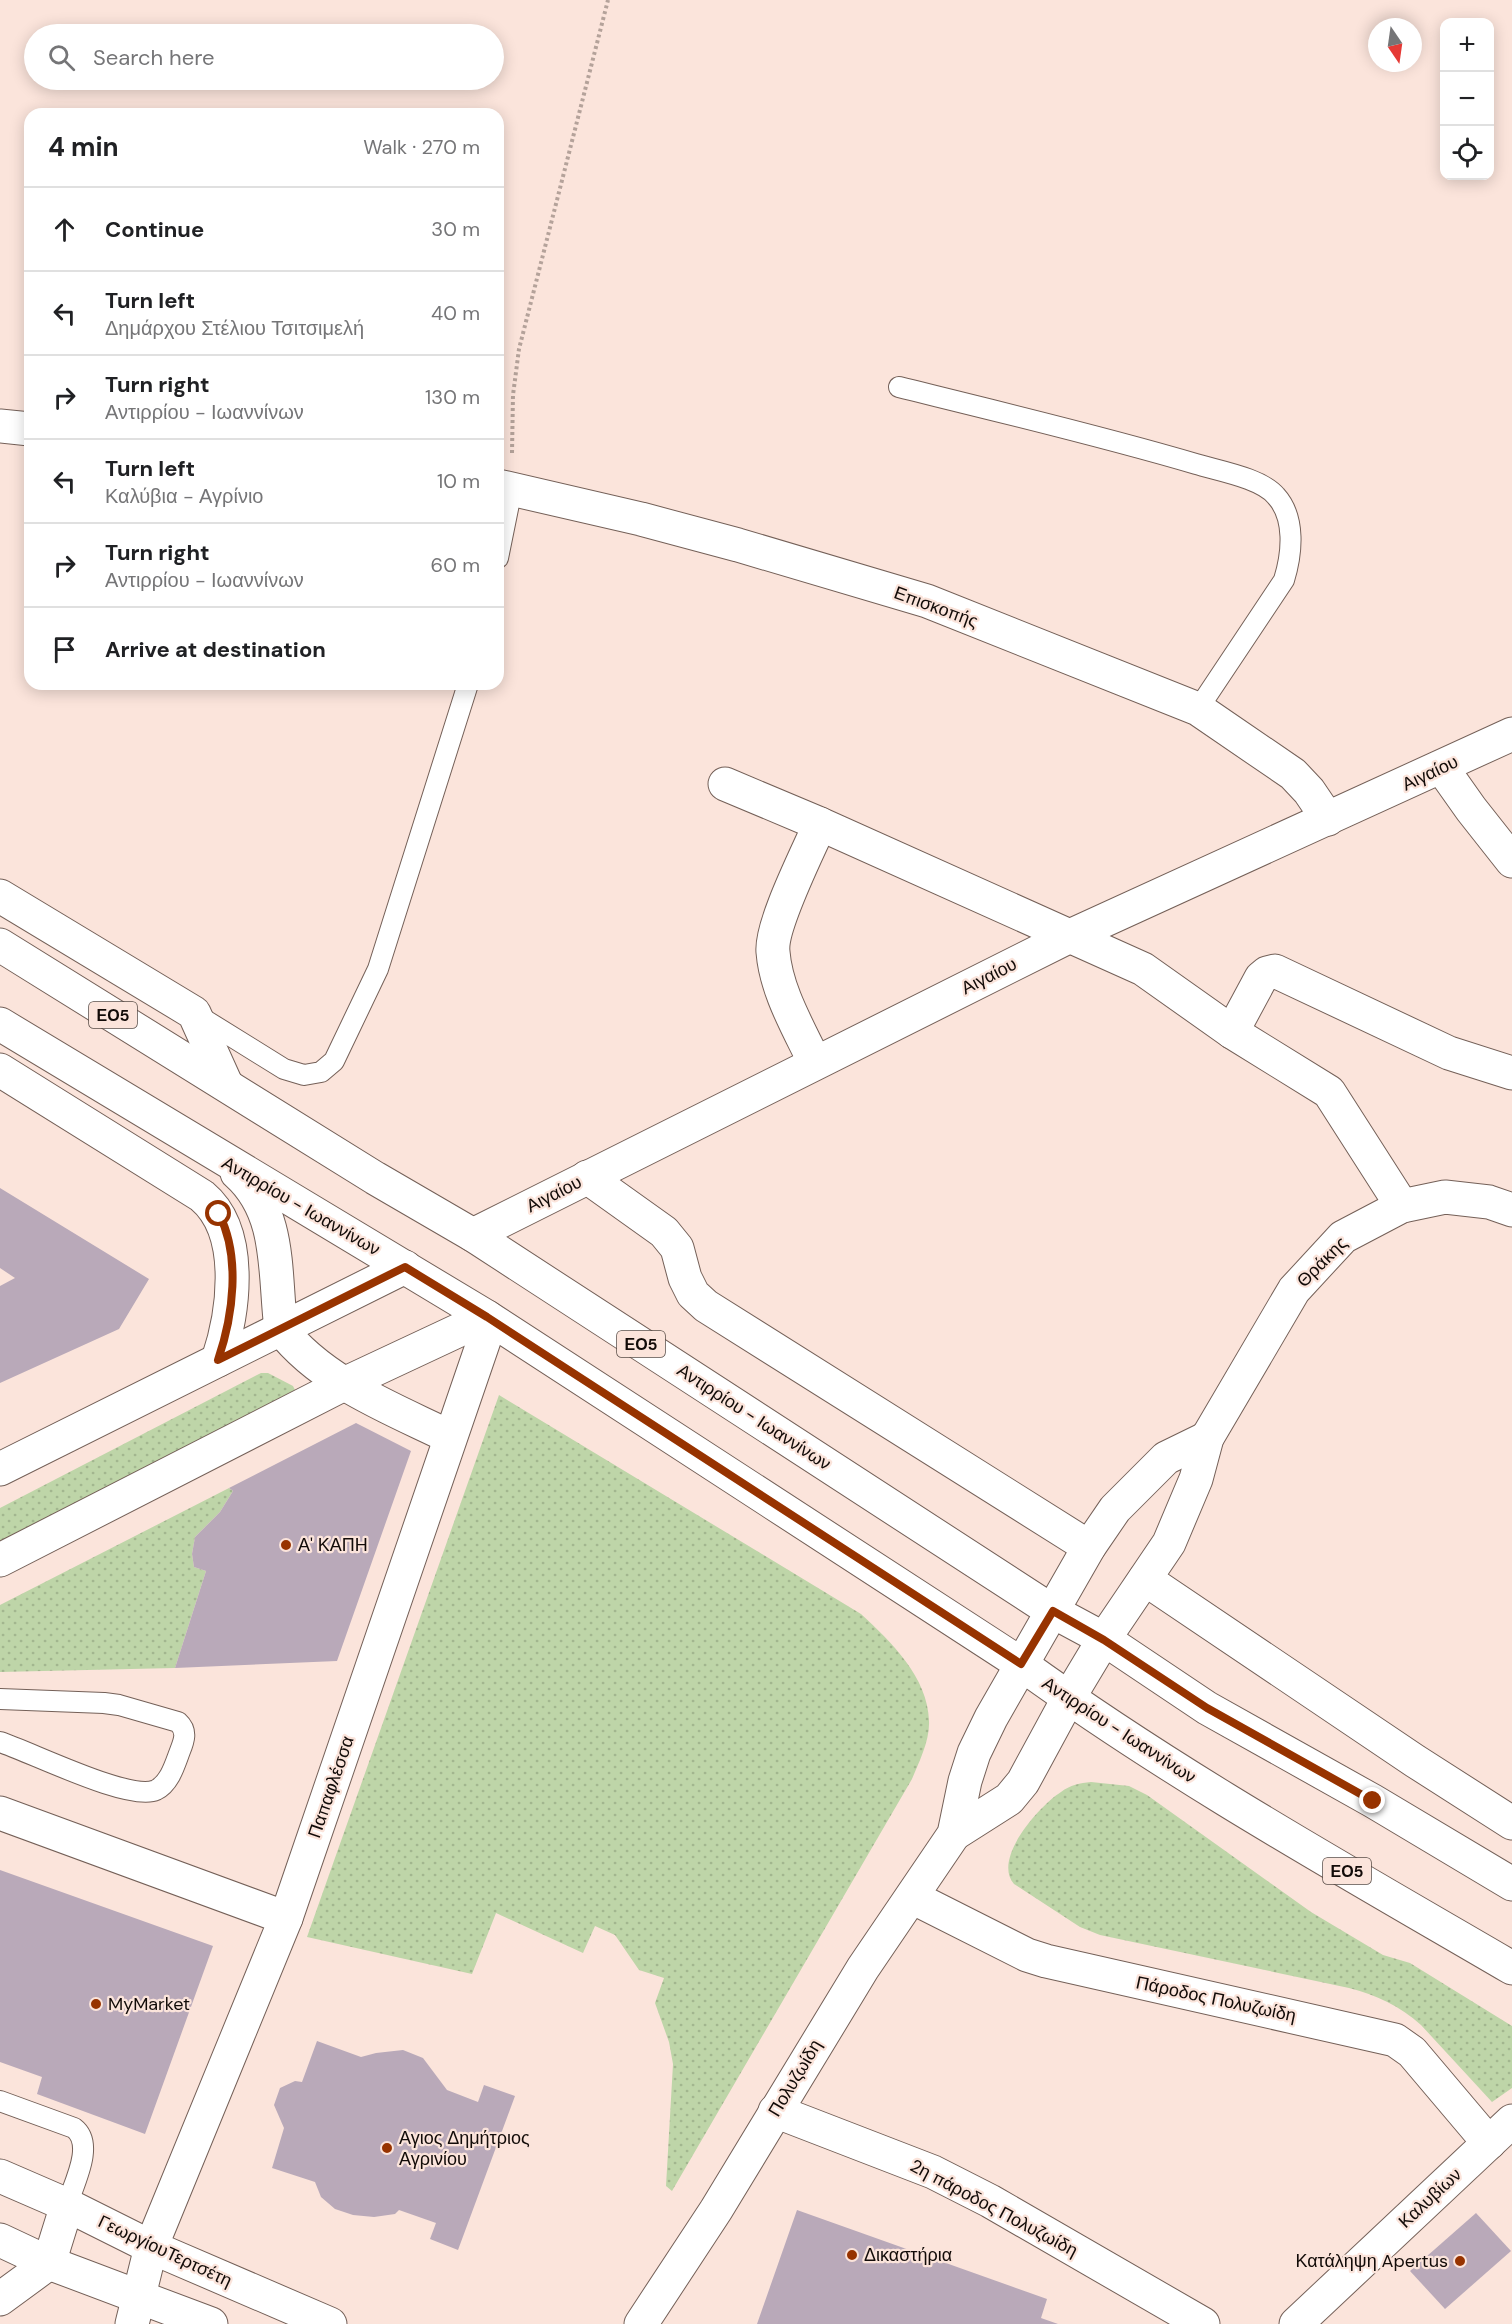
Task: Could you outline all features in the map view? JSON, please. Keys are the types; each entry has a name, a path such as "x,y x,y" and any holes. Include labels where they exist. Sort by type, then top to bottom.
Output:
{"street":[{"path":"0,426 24,428"},
{"name":"Επισκοπής","path":"505,487 738,545 927,601 1198,710 1293,774 1309,791 1328,819"},
{"name":"Αιγαίου","path":"473,1234 1070,936 1442,768 1512,734"},
{"path":"1442,768 1512,861"},
{"path":"725,784 820,824 1143,969 1232,1032 1329,1092 1402,1206"},
{"path":"815,1063 778,980 772,950 779,920 820,824"},
{"path":"0,896 194,1013 226,1084"},
{"name":"Αντιρρίου - Ιωαννίνων","path":"0,945 375,1178 473,1234 1053,1611 1104,1640 1207,1708 1373,1801 1512,1884"},
{"path":"1232,1032 1261,978 1275,971 1449,1053 1512,1073"},
{"name":"Αντιρρίου - Ιωαννίνων","path":"0,1024 219,1158 489,1318 1021,1664 1068,1699 1182,1774 1512,1968"},
{"path":"0,1070 202,1196 214,1208 222,1221 228,1239 232,1275 230,1313 218,1360"},
{"path":"219,1158 249,1185 259,1200 269,1225 276,1259 281,1329 303,1353 346,1383 450,1437"},
{"path":"587,1178 664,1232 677,1248 685,1278 693,1294 706,1306 1089,1547"},
{"name":"Θράκης","path":"954,1834 1009,1799 1023,1782 1068,1699 1104,1640 1169,1543 1196,1479 1208,1438 1294,1290 1343,1237 1402,1206 1445,1197 1489,1202 1512,1210"},
{"path":"0,1469 405,1267"},
{"path":"0,1560 346,1383 489,1318"},
{"name":"Παπαφλέσσα","path":"136,2310 151,2247 286,1918 489,1318"},
{"path":"954,1834 965,1781 974,1753 1021,1664 1089,1547 1115,1509 1166,1458 1208,1438"},
{"path":"1145,1579 1415,1761 1512,1823"},
{"path":"0,1813 286,1918"},
{"name":"Πολυζωίδη","path":"641,2324 716,2210 862,1968 954,1834"},
{"name":"Πάροδος Πολυζωίδη","path":"912,1897 1027,1955 1046,1961 1395,2040 1412,2052 1501,2132"},
{"name":"2η πάροδος Πολυζωίδη","path":"775,2111 933,2172 990,2201 1203,2324"},
{"name":"Καλυβίων","path":"1296,2324 1501,2132"},
{"name":"ΓεωργίουΤερτσέτη","path":"0,2176 67,2205 151,2247 330,2324"},
{"path":"0,2299 49,2263 67,2205"},
{"path":"0,2240 49,2263 136,2310 211,2324"}],"lane":[{"path":"899,387 1168,456 1260,484 1276,496 1282,504 1288,522 1290,540 1290,555 1284,580 1198,710"},
{"path":"194,1013 284,1070 304,1075 321,1072 334,1061 378,969 466,690"},
{"path":"0,1699 119,1705 178,1722 185,1735 167,1780 157,1790 142,1792 116,1787 0,1742"},
{"path":"0,2102 80,2132 84,2141 84,2151 67,2205"}],"path":[{"path":"505,487 519,349 608,0"}],"green space":[{"path":"261,1373 268,1373 293,1386 295,1390 0,1543 0,1508"},
{"path":"499,1395 861,1614 906,1662 915,1675 927,1705 928,1736 912,1779 672,2191 666,2186 673,2064 669,2042 655,2003 664,1978 639,1970 615,1935 595,1926 583,1953 496,1913 472,1974 307,1937"},
{"path":"229,1488 233,1491 220,1512 195,1537 192,1554 194,1567 206,1571 175,1668 0,1672 0,1605"},
{"path":"1091,1782 1129,1786 1147,1795 1311,1912 1383,1955 1410,1963 1512,2026 1512,2088 1492,2102 1421,2025 1405,2012 1369,1994 1100,1935 1080,1927 1014,1884 1009,1873 1009,1861 1021,1834 1041,1809 1064,1790"}],"building":[{"path":"0,1188 149,1279 119,1329 0,1383 0,1286 15,1278 0,1268"},
{"name":"Α' ΚΑΠΗ","path":"356,1423 411,1451 337,1661 175,1668 206,1571 194,1567 192,1554 195,1537 220,1512 233,1491 229,1488"},
{"name":"MyMarket","path":"0,1870 213,1946 145,2134 37,2094 42,2077 0,2062"},
{"name":"Αγιος Δημήτριος Αγρινίου","path":"317,2041 361,2057 403,2050 423,2058 447,2090 478,2102 484,2085 515,2096 458,2250 430,2239 436,2223 399,2210 395,2214 374,2217 353,2215 335,2209 321,2197 315,2182 272,2168 284,2128 274,2105 280,2088 295,2081 302,2082"},
{"name":"Δικαστήρια","path":"797,2210 1047,2299 1041,2318 1058,2324 757,2324"},
{"name":"Κατάληψη Apertus","path":"1476,2213 1511,2251 1445,2309 1410,2271"}],"place":[{"name":"Α' ΚΑΠΗ","path":"286,1545"},
{"name":"MyMarket","path":"96,2004"},
{"name":"Αγιος Δημήτριος Αγρινίου","path":"387,2148"},
{"name":"Δικαστήρια","path":"852,2255"},
{"name":"Κατάληψη Apertus","path":"1460,2261"}],"route":[{"path":"219,1214 228,1239 232,1275 230,1313 218,1360 405,1267 487,1317 1021,1664 1053,1611 1104,1640 1207,1708 1373,1801"}]}
